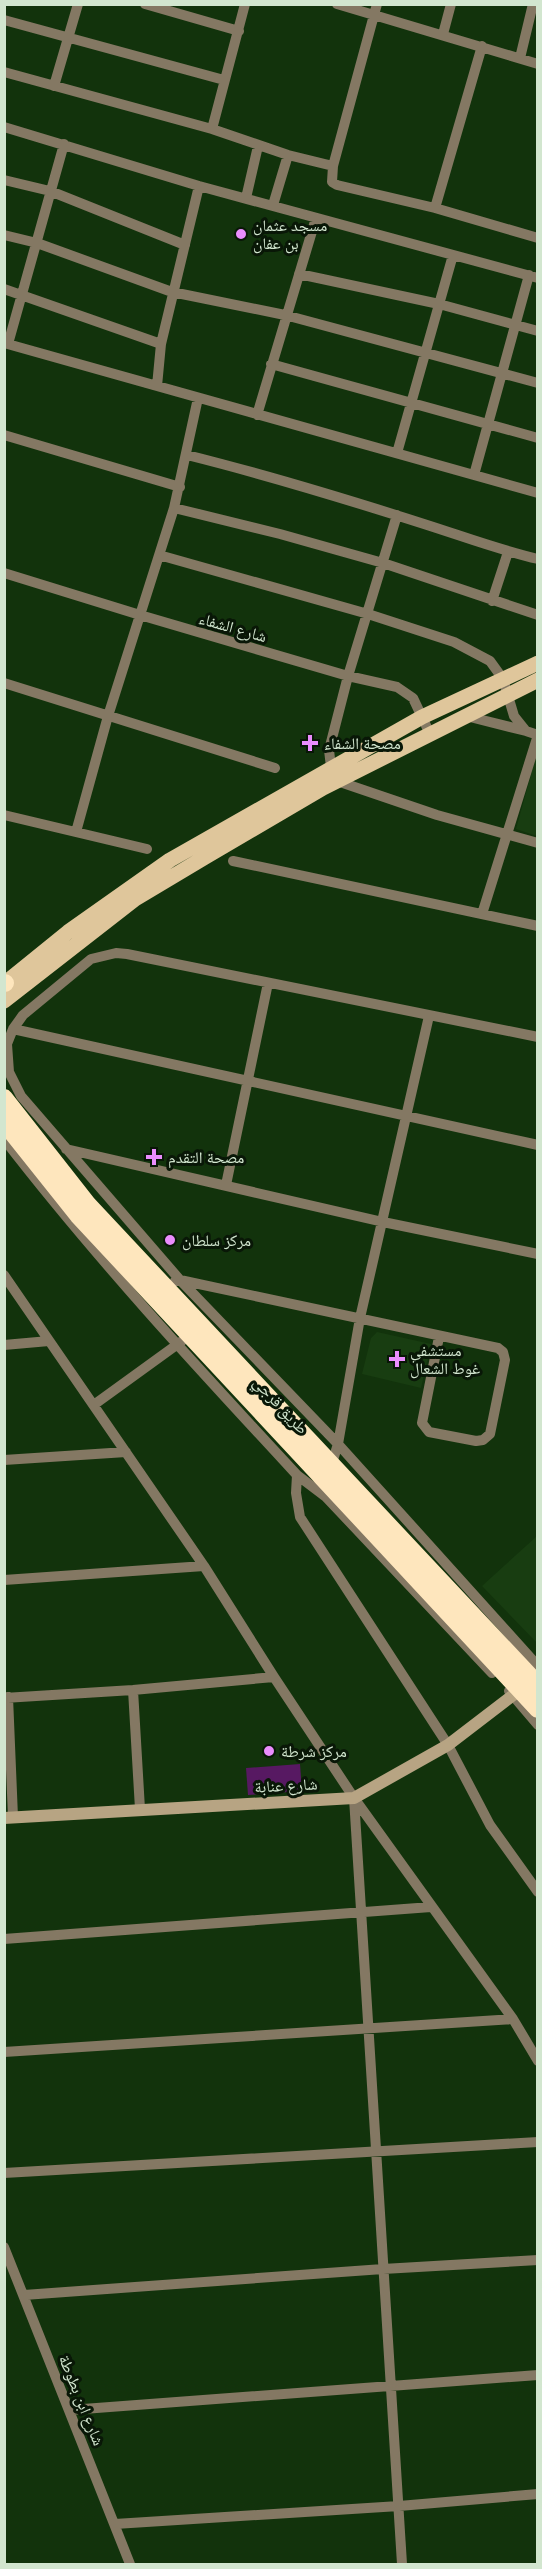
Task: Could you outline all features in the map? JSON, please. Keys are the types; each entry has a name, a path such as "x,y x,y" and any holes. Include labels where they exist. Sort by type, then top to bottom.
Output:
{"highway":[{"name":"طريق قرجي","path":"4,1098 83,1210 183,1340 528,1683"},
{"name":"طريق قرجي","path":"4,1122 83,1210 171,1282 528,1683 537,1709"}],"main road":[{"path":"334,774 422,717 537,663"},
{"path":"4,1001 72,938 170,860 334,774 430,734 537,680"},
{"path":"5,983 72,938"}],"street":[{"path":"54,86 78,4"},
{"path":"145,4 239,31"},
{"path":"212,129 245,4"},
{"path":"337,4 375,10 537,64"},
{"path":"443,34 451,4"},
{"path":"520,58 533,4"},
{"path":"375,10 331,180 335,184 435,208 537,238"},
{"path":"4,20 224,80"},
{"path":"435,208 482,46"},
{"path":"4,72 212,129 258,146 333,166"},
{"path":"4,128 199,186 533,277 516,325 474,476"},
{"path":"64,144 6,343 537,493"},
{"path":"246,198 258,146"},
{"path":"273,205 288,155"},
{"path":"4,180 50,191 185,245"},
{"path":"157,386 161,344 199,186"},
{"path":"256,415 316,218"},
{"path":"4,235 37,243 172,292 285,315 537,383"},
{"path":"397,453 453,255"},
{"path":"299,274 440,304 537,331"},
{"path":"4,290 22,294 161,344"},
{"path":"271,364 537,438"},
{"path":"76,832 108,716 180,487 198,398"},
{"path":"4,435 180,487"},
{"path":"187,455 256,472 508,552 537,559"},
{"path":"174,508 280,534 383,563 537,615"},
{"path":"397,515 348,676 329,750 334,774 506,835 537,843"},
{"path":"492,601 508,552"},
{"path":"159,555 368,614 454,642 490,662 502,679 514,716 526,731"},
{"name":"شارع الشفاء","path":"4,573 348,676 397,687 413,698 430,734"},
{"path":"4,683 275,768"},
{"path":"466,716 537,735 482,914"},
{"path":"4,815 147,849"},
{"path":"233,861 537,926"},
{"path":"72,938 91,959"},
{"path":"537,1037 116,953 91,959 23,1015 13,1029 7,1044 9,1072 21,1096 171,1282 338,1444 528,1683 537,1725"},
{"path":"226,1185 268,983"},
{"path":"332,1463 338,1444 360,1318 429,1016"},
{"path":"13,1029 537,1145"},
{"path":"4,1138 40,1186 183,1340 297,1475 326,1497 528,1683"},
{"path":"66,1149 383,1222 537,1254"},
{"path":"4,1275 95,1404 204,1566 354,1798 513,2019 537,2061"},
{"path":"171,1282 360,1318 498,1348 505,1360 490,1434 483,1440 477,1441 429,1432 422,1423 439,1337"},
{"path":"95,1404 183,1340"},
{"path":"4,1345 49,1341"},
{"path":"4,1460 126,1452"},
{"path":"297,1475 296,1493 300,1517 448,1745 490,1825 537,1892"},
{"path":"4,1580 204,1566"},
{"path":"9,1817 6,1697 133,1690 274,1677"},
{"name":"شارع عنابة","path":"9,1817 354,1798 448,1745 528,1683"},
{"path":"133,1690 140,1809"},
{"path":"354,1798 402,2565"},
{"path":"4,1939 431,1907"},
{"path":"4,2052 513,2019"},
{"path":"4,2172 537,2142"},
{"name":"شارع ابن بطوطة","path":"4,2247 130,2565"},
{"path":"24,2295 537,2260"},
{"path":"70,2410 537,2375"},
{"path":"115,2524 399,2506 537,2494"}],"shaded area":[{"path":"537,753 537,836 516,829"},
{"name":"مستشفي غوط الشعال","path":"377,1332 431,1344 421,1388 362,1374 371,1338"},
{"path":"537,1536 537,1643 482,1586"},
{"path":"300,1764 302,1791 248,1795 246,1768"}],"place":[{"name":"مسجد عثمان بن عفان","path":"241,234"},
{"name":"مصحة الشفاء","path":"310,743"},
{"name":"مصحة التقدم","path":"154,1157"},
{"name":"مركز سلطان","path":"170,1240"},
{"name":"مستشفي غوط الشعال","path":"397,1359"},
{"name":"مركز شرطة","path":"269,1751"}]}
